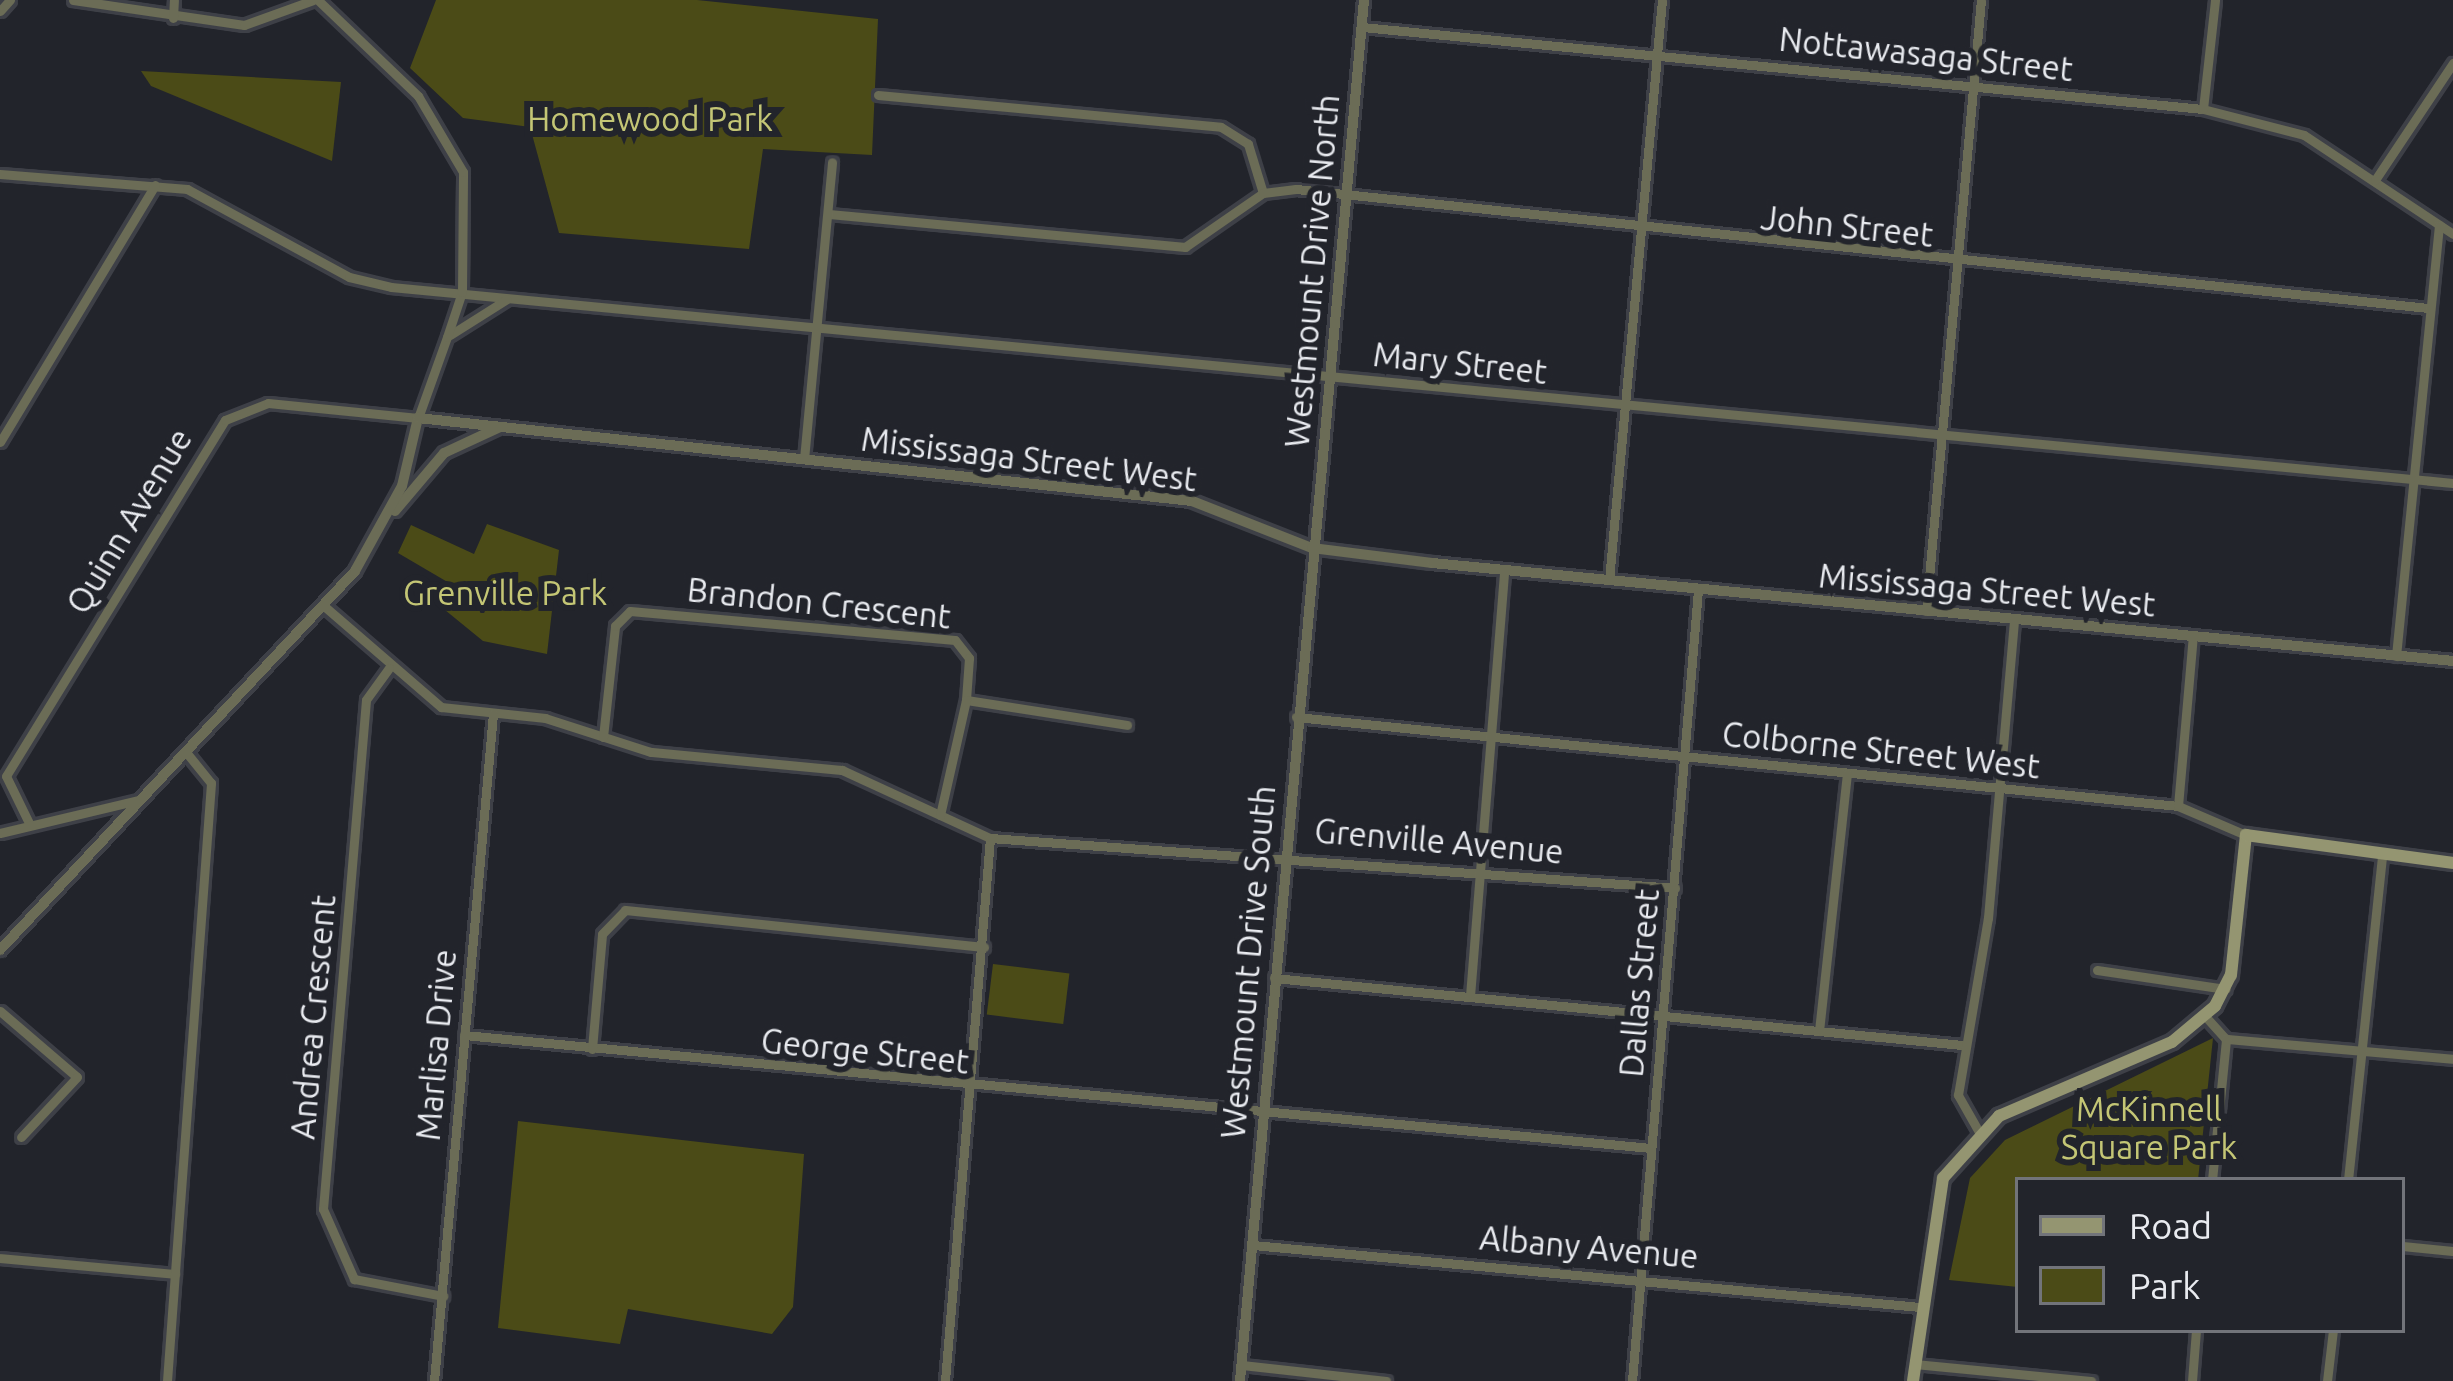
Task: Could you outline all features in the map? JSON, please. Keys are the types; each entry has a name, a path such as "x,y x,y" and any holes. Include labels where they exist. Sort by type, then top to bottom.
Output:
{"main road":[{"name":"Colborne Street West","path":"2246,836 2453,863"},
{"path":"1913,1381 1933,1203 1978,1132 2205,1016 2226,989 2246,836"}],"street":[{"path":"0,11 10,0"},
{"path":"73,0 173,19 244,25 315,0 446,132 468,211 462,292 386,523"},
{"path":"173,19 174,0"},
{"name":"Westmount Drive North","path":"1312,548 1364,0"},
{"path":"1609,580 1662,0"},
{"path":"1926,610 1981,0"},
{"path":"2203,109 2215,0"},
{"name":"Nottawasaga Street","path":"1361,27 2203,109 2294,130 2453,234"},
{"path":"2375,181 2453,63"},
{"path":"829,214 1185,247 1263,193 1248,144 1220,127 878,94"},
{"path":"804,459 832,162"},
{"name":"Mary Street","path":"0,174 155,185 215,200 350,277 462,292 2453,483"},
{"path":"0,442 155,185"},
{"name":"John Street","path":"1263,193 2428,308"},
{"path":"2396,656 2439,225"},
{"path":"447,337 512,297"},
{"name":"Quinn Avenue","path":"29,824 6,776 225,419 268,403 418,418"},
{"name":"Mississaga Street West","path":"418,418 1192,501 1312,548 1698,590 2453,661"},
{"path":"0,950 324,606 444,454 501,427"},
{"name":"Westmount Drive South","path":"1240,1381 1312,548"},
{"path":"1470,997 1504,570"},
{"name":"Dallas Street","path":"1632,1381 1698,590"},
{"name":"Grenville Avenue","path":"324,606 434,704 603,737 842,770 990,838 1285,855 1675,888"},
{"name":"Brandon Crescent","path":"603,737 614,626 629,611 955,640 969,658 966,700 940,815"},
{"path":"1978,1132 1961,1113 1963,1045 1999,789 2014,619"},
{"path":"2178,806 2193,637"},
{"name":"Andrea Crescent","path":"389,668 366,700 323,1209 354,1279 442,1296"},
{"path":"966,700 1126,725"},
{"name":"Marlisa Drive","path":"434,1381 493,714"},
{"name":"Colborne Street West","path":"1296,717 2178,806 2246,836"},
{"path":"167,1381 211,783 186,752"},
{"path":"1819,1031 1847,774"},
{"path":"0,833 144,799"},
{"path":"945,1381 990,838"},
{"path":"2348,1177 2382,856"},
{"path":"592,1049 602,934 614,914 638,908 984,947"},
{"path":"2097,970 2226,989"},
{"path":"1274,978 1963,1045"},
{"path":"0,1011 77,1077 21,1137"},
{"path":"2205,1016 2226,1039 2453,1059"},
{"name":"George Street","path":"464,1035 972,1090 1262,1109 1651,1148"},
{"path":"2212,1177 2226,1039"},
{"name":"Albany Avenue","path":"1253,1245 1640,1277 1920,1307"},
{"path":"2405,1246 2453,1251"},
{"path":"0,1258 175,1274"},
{"path":"2192,1381 2196,1333"},
{"path":"2327,1381 2333,1333"},
{"path":"1914,1364 2091,1381"},
{"path":"1242,1365 1386,1381"}],"green space":[{"name":"Homewood Park","path":"436,0 697,0 878,19 872,155 763,149 749,249 559,233 530,127 463,118 410,68"},
{"path":"141,71 341,82 332,161 151,86"},
{"name":"Grenville Park","path":"487,524 559,550 547,654 483,641 445,610 456,587 398,553 411,525 474,554"},
{"path":"993,964 1069,973 1063,1024 987,1015"},
{"name":"McKinnell Square Park","path":"2213,1038 2198,1177 2015,1177 2015,1287 1949,1280 1970,1178 2005,1140"},
{"path":"518,1121 804,1154 793,1307 772,1334 628,1309 620,1344 498,1328"}]}
